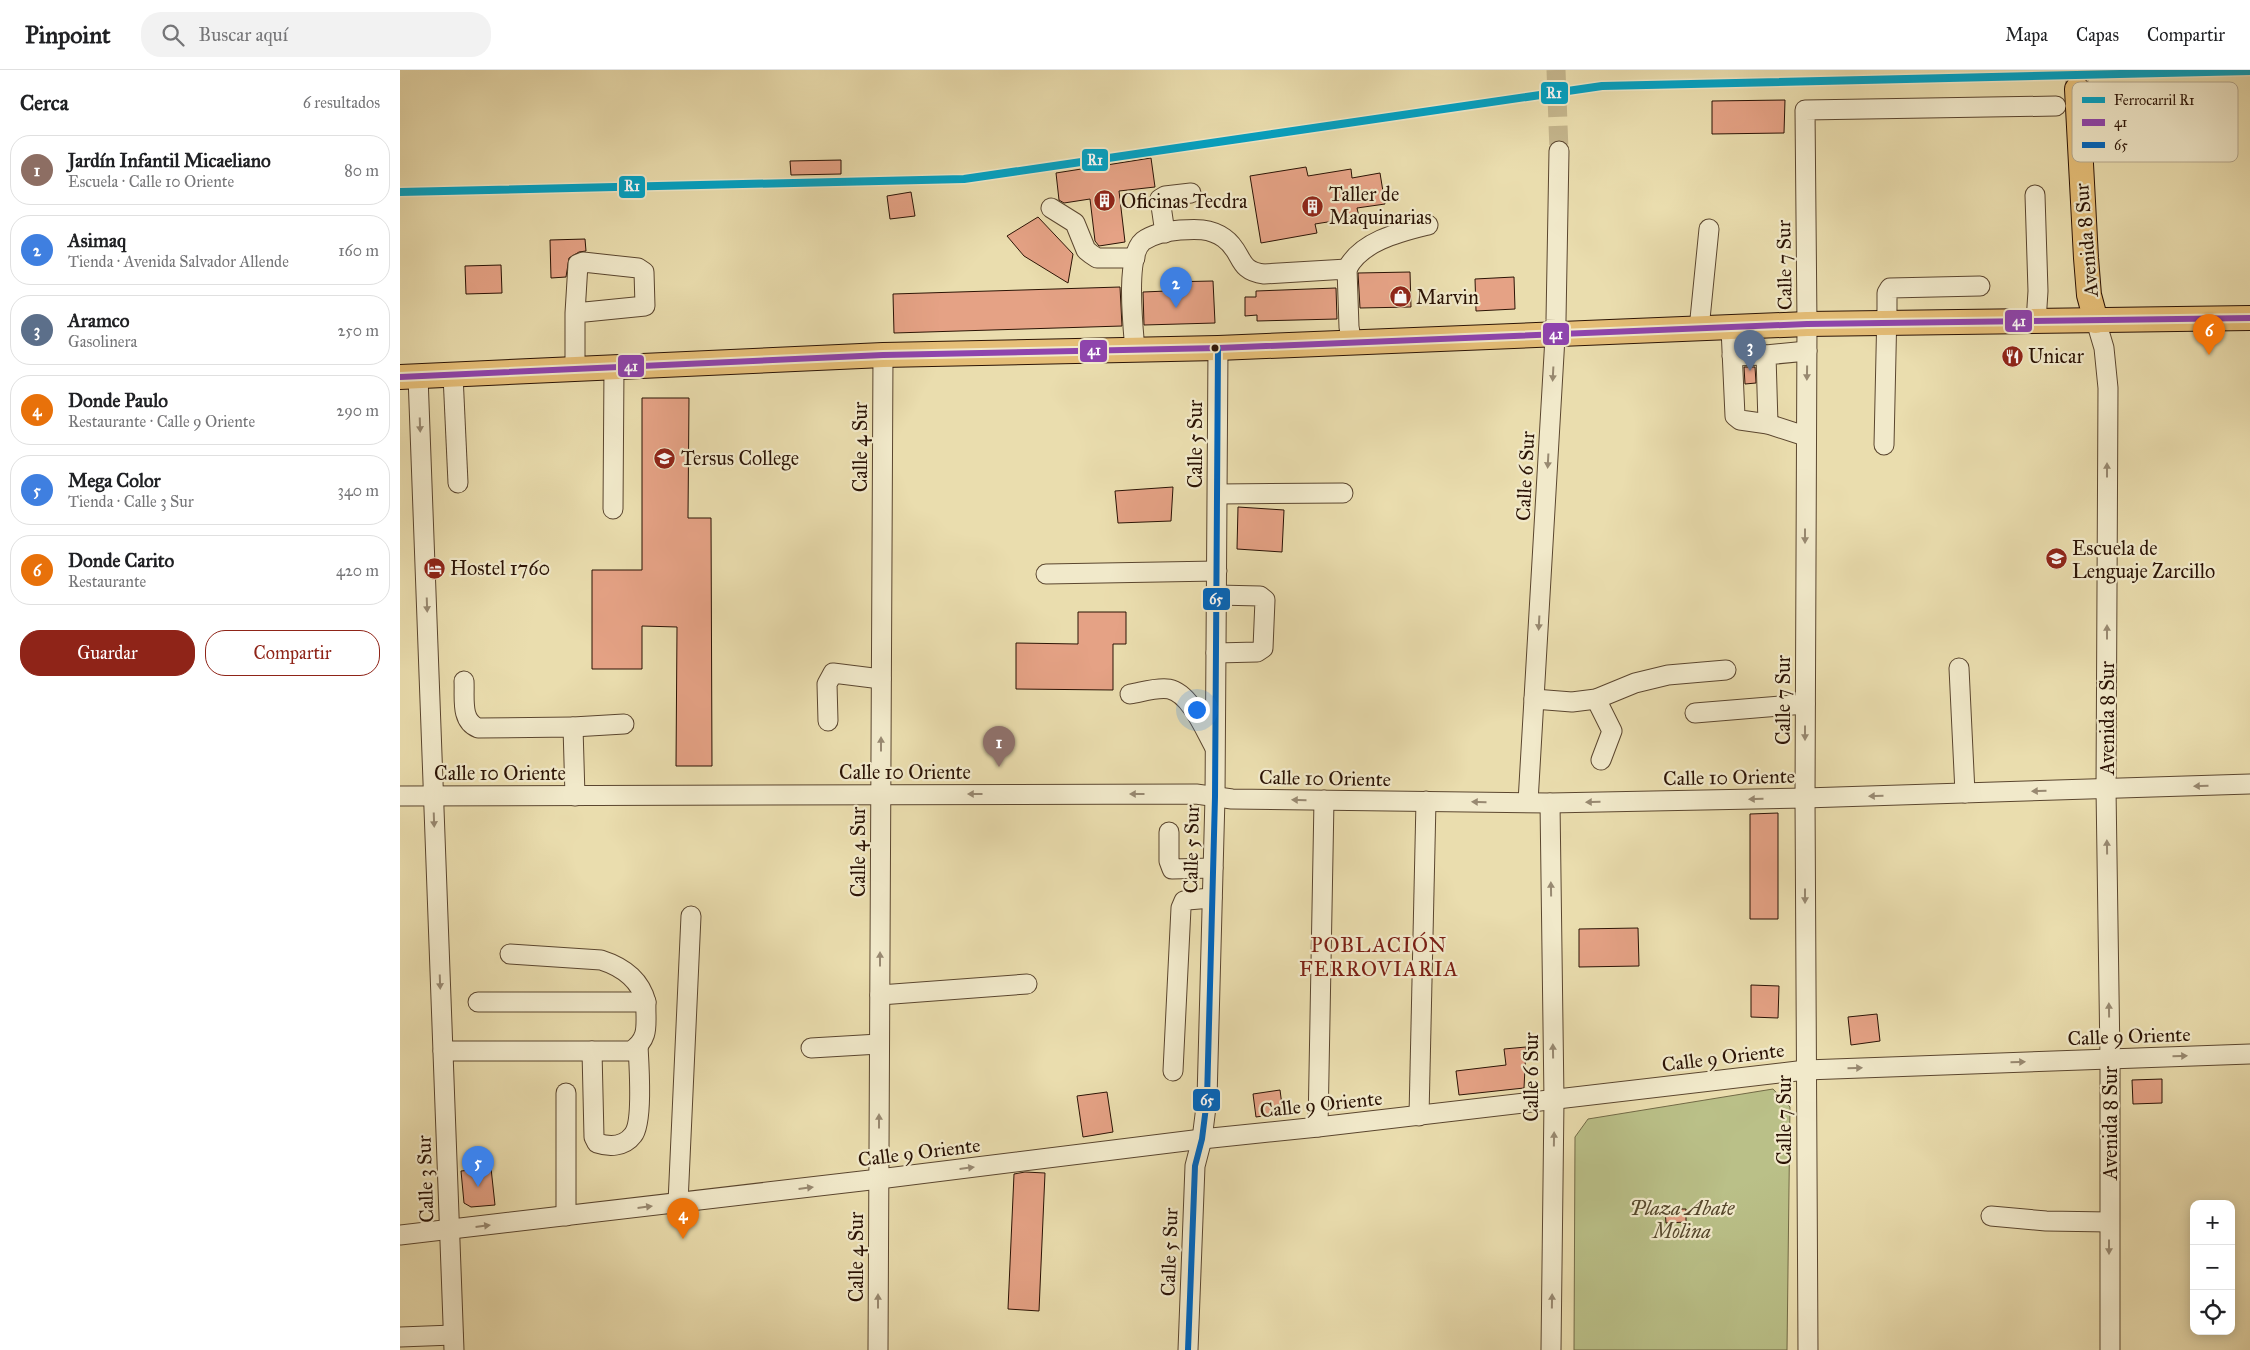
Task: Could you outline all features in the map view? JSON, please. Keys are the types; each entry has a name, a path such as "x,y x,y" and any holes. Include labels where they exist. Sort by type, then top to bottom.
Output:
{"main road":[{"name":"Avenida 8 Sur","path":"2081,162 2089,295 2096,321"},
{"path":"409,377 883,355 1218,348 1807,324 2250,318"}],"street":[{"name":"Calle 7 Sur","path":"1808,1350 1805,798 1806,110 2056,106"},
{"name":"Calle 6 Sur","path":"1528,802 1555,335 1559,151"},
{"path":"1165,233 1160,199 1165,196 1191,193"},
{"path":"2035,195 2038,291 2036,322"},
{"path":"1052,208 1076,224 1086,250 1091,254 1098,258 1135,258"},
{"path":"1352,343 1349,327 1347,269 1358,253 1397,233 1428,225"},
{"path":"1135,350 1132,280 1135,258 1142,242 1165,233 1205,229 1216,233 1225,238 1246,269 1252,272 1347,269"},
{"path":"1699,329 1709,229"},
{"path":"1884,445 1887,293 1890,288 1980,286"},
{"path":"575,313 575,369"},
{"name":"Avenida 8 Sur","path":"2096,321 2104,348 2108,388 2106,789 2110,1059 2110,1350"},
{"path":"1731,328 1735,416 1740,420 1768,424 1805,436"},
{"name":"Calle 5 Sur","path":"1188,1350 1195,1166 1202,1138 1207,1099 1215,797 1218,348"},
{"path":"1732,356 1807,351"},
{"name":"Calle 4 Sur","path":"878,1350 883,355"},
{"path":"1766,355 1768,424"},
{"path":"613,508 614,368"},
{"path":"453,375 458,483"},
{"name":"Calle 3 Sur","path":"409,377 434,796 453,1342"},
{"path":"1218,494 1343,493"},
{"path":"1046,574 1217,571"},
{"path":"1216,653 1257,652 1263,648 1265,600 1260,596 1217,595"},
{"path":"1959,668 1965,793"},
{"path":"1534,699 1572,702 1596,699 1635,682 1668,675 1726,670"},
{"path":"828,721 827,684 833,673 881,679"},
{"path":"464,681 466,717 472,726 478,728 573,727 624,724"},
{"path":"1130,694 1164,688 1174,690 1190,704 1215,748"},
{"path":"1596,699 1612,731 1600,760"},
{"path":"1695,713 1805,704"},
{"path":"573,727 575,796"},
{"name":"Calle 10 Oriente","path":"400,796 1196,794 1232,800 1550,803 1805,798 2250,784"},
{"path":"1318,1127 1324,800"},
{"path":"1419,1116 1426,801"},
{"name":"Calle 6 Sur","path":"1550,803 1554,1100 1552,1350"},
{"path":"1169,832 1169,860 1172,869 1213,868"},
{"path":"1173,1071 1181,908 1184,901 1187,900 1212,898"},
{"path":"678,1203 691,916"},
{"path":"443,1051 631,1051 645,1038 646,1002 642,989 636,980 616,965 601,960 510,954"},
{"path":"880,995 1026,984"},
{"path":"478,1002 646,1002"},
{"path":"811,1048 879,1044"},
{"path":"592,1051 594,1137 597,1143 612,1146 620,1144 634,1135 637,1126 638,1046"},
{"name":"Calle 9 Oriente","path":"400,1235 878,1179 1202,1138 1419,1116 1806,1070 2250,1054"},
{"path":"566,1093 566,1216"},
{"path":"1991,1216 2109,1222"},
{"path":"400,1337 453,1342"}],"green space":[{"name":"Plaza Abate Molina","path":"1773,1089 1790,1107 1787,1350 1574,1350 1575,1137 1588,1119"}],"building":[{"path":"1785,100 1784,133 1712,134 1712,101"},
{"name":"Oficinas Tecdra","path":"1151,158 1155,187 1119,191 1125,242 1099,246 1095,241 1090,199 1064,203 1059,200 1056,173"},
{"path":"841,160 841,174 791,175 790,161"},
{"name":"Taller de Maquinarias","path":"1306,167 1308,176 1351,169 1352,178 1380,173 1385,204 1357,208 1359,217 1315,224 1317,233 1261,243 1250,176"},
{"path":"911,192 915,216 890,219 887,196"},
{"path":"1038,217 1073,254 1068,283 1024,256 1007,236"},
{"path":"585,239 586,251 579,252 569,258 566,277 551,278 550,240"},
{"path":"501,265 502,293 466,294 465,266"},
{"path":"1410,272 1411,307 1360,308 1358,273"},
{"path":"1514,277 1515,309 1476,311 1475,279"},
{"path":"1213,281 1215,323 1144,325 1143,292 1167,291 1166,282"},
{"path":"1120,287 1122,326 894,333 893,294"},
{"path":"1336,288 1337,319 1257,321 1257,315 1245,316 1245,297 1256,297 1256,291"},
{"path":"1744,367 1755,367 1756,383 1745,384"},
{"path":"642,398 689,398 688,518 711,518 712,766 676,766 677,627 642,626 642,669 592,669 592,570 642,570"},
{"path":"1173,487 1171,521 1118,523 1115,491"},
{"path":"1238,507 1284,510 1282,552 1237,549"},
{"path":"1078,612 1126,612 1126,644 1113,644 1113,690 1016,689 1016,643 1078,644"},
{"path":"1778,813 1778,919 1750,919 1750,814"},
{"path":"1638,928 1639,966 1579,967 1579,929"},
{"path":"1751,985 1779,986 1778,1018 1751,1017"},
{"path":"1877,1014 1880,1041 1851,1045 1848,1017"},
{"path":"1526,1047 1524,1088 1459,1095 1456,1071 1506,1065 1504,1049"},
{"path":"2162,1079 2162,1103 2133,1104 2132,1080"},
{"path":"1280,1090 1283,1113 1256,1117 1253,1094"},
{"path":"1107,1092 1113,1132 1083,1137 1077,1096"},
{"path":"491,1168 495,1205 471,1207 464,1203 461,1171"},
{"path":"1025,1172 1045,1173 1039,1311 1008,1309 1014,1174"},
{"path":"1665,1209 1686,1209 1686,1222 1666,1223"}],"tunnel":[{"path":"1556,70 1559,151"},
{"path":"2077,70 2077,82"}],"rail line":[{"name":"R1","path":"400,192 964,179 1602,86 2250,71"}],"transit line":[{"name":"41","path":"400,377 883,355 1218,348 1807,324 2250,318"},
{"name":"65","path":"1188,1350 1195,1166 1202,1139 1207,1099 1215,797 1218,348"}],"place":[{"name":"Oficinas Tecdra","path":"1105,201"},
{"name":"Taller de Maquinarias","path":"1313,206"},
{"name":"Marvin","path":"1400,297"},
{"name":"Asimaq","path":"1176,308"},
{"name":"Donde Carito","path":"2209,355"},
{"name":"Unicar","path":"2012,356"},
{"name":"Aramco","path":"1750,371"},
{"name":"Tersus College","path":"665,458"},
{"name":"Escuela de Lenguaje Zarcillo","path":"2056,559"},
{"name":"Hostel 1760","path":"434,568"},
{"name":"Jardín Infantil Micaeliano","path":"999,767"},
{"name":"Mega Color","path":"478,1187"},
{"name":"Donde Paulo","path":"683,1239"}],"district":[{"name":"POBLACIÓN FERROVIARIA","path":"1379,957"}]}
